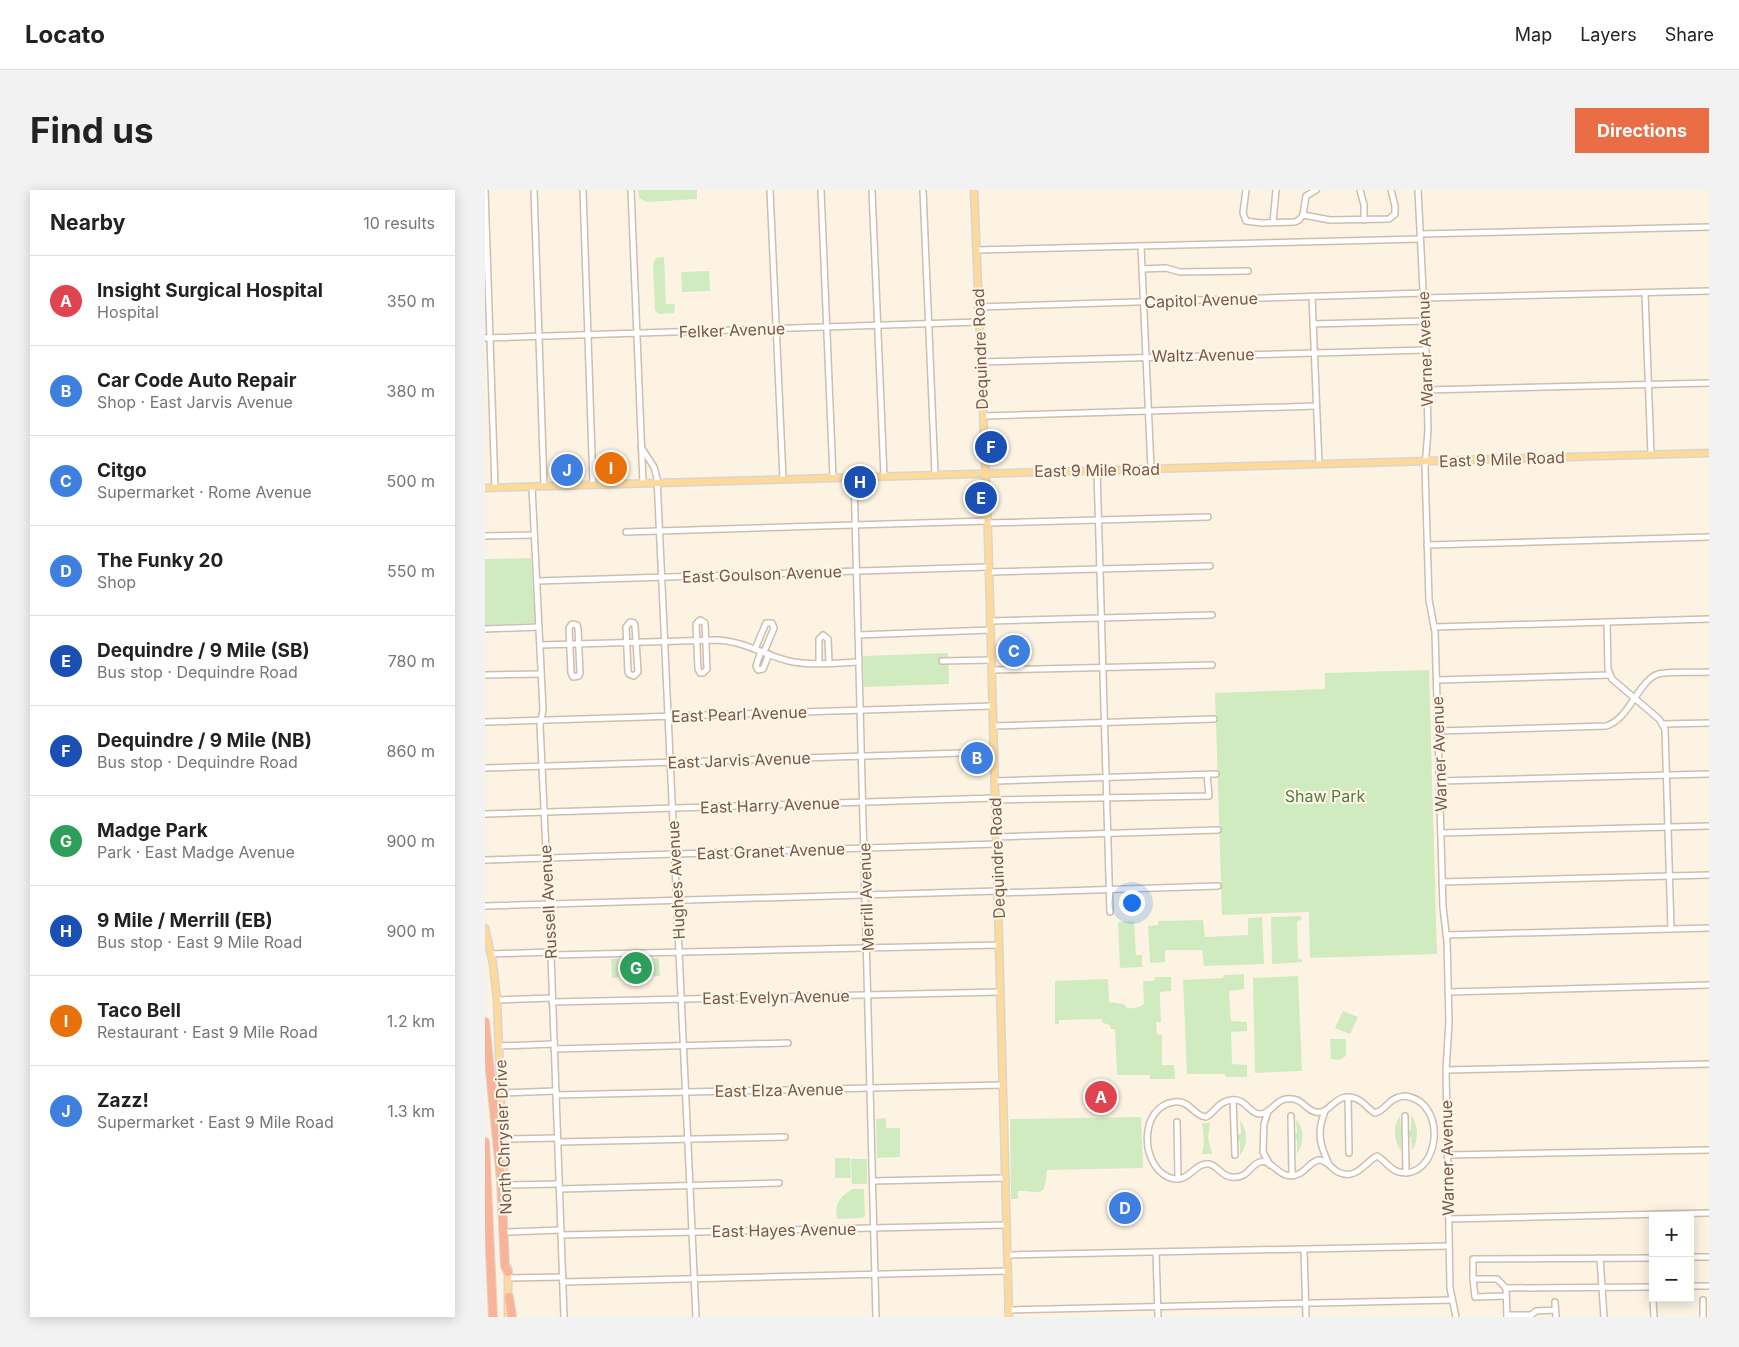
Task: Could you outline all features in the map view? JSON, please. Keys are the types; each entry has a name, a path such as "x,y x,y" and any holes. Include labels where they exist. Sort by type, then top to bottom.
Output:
{"highway":[{"path":"485,1022 501,1180 505,1266 508,1275"},
{"path":"485,1142 493,1317"},
{"path":"509,1298 510,1317"}],"main road":[{"name":"Dequindre Road","path":"973,190 987,522 1009,1313"},
{"name":"East 9 Mile Road","path":"485,488 1709,453"},
{"name":"North Chrysler Drive","path":"485,928 491,954 497,1000 509,1298"}],"street":[{"path":"485,190 488,338 495,488"},
{"path":"534,190 544,486"},
{"path":"583,190 593,485"},
{"path":"631,190 643,483"},
{"path":"771,190 783,479"},
{"path":"821,190 833,478"},
{"path":"872,190 884,476"},
{"path":"923,190 935,474"},
{"path":"1246,190 1243,213 1246,221 1273,222 1295,222 1299,220 1303,215 1305,196 1316,190"},
{"path":"1273,222 1276,190"},
{"path":"1360,190 1364,205 1364,220"},
{"path":"1303,215 1330,220 1384,220 1395,214 1391,190"},
{"name":"Warner Avenue","path":"1418,190 1426,350 1429,600 1434,627 1437,680 1441,834 1449,992 1446,1132 1450,1288 1456,1317"},
{"path":"976,250 1709,226"},
{"path":"1141,246 1151,468"},
{"path":"1142,269 1165,268 1180,272 1248,271"},
{"name":"Capitol Avenue","path":"979,307 1312,296 1709,291"},
{"path":"1645,293 1651,454"},
{"path":"1312,296 1319,464"},
{"path":"1313,324 1425,321"},
{"name":"Felker Avenue","path":"488,338 979,322"},
{"name":"Waltz Avenue","path":"981,362 1426,350"},
{"path":"1426,390 1709,383"},
{"path":"983,416 1316,406"},
{"name":"Hughes Avenue","path":"641,447 654,467 657,483 696,1317"},
{"path":"1097,470 1110,912"},
{"name":"Merrill Avenue","path":"854,477 877,1317"},
{"name":"Russell Avenue","path":"532,487 543,710 540,720 565,1317"},
{"path":"626,532 855,524 1208,517"},
{"path":"485,536 534,534"},
{"path":"1427,545 1709,537"},
{"name":"East Goulson Avenue","path":"537,581 857,571 1210,566"},
{"path":"990,621 1212,615"},
{"path":"1434,627 1709,619"},
{"path":"700,620 705,624 706,640 707,669 703,673 698,670 696,640 696,624 700,620"},
{"path":"632,622 635,624 636,642 638,672 634,676 628,672 626,627 628,623 632,622"},
{"path":"768,622 774,628 762,652 765,626 768,622"},
{"path":"1607,622 1610,675 1616,684 1657,717 1663,724 1665,733 1671,929"},
{"path":"574,624 578,627 579,644 580,674 575,678 571,673 569,644 569,628 574,624"},
{"path":"485,629 539,627"},
{"path":"858,635 990,630"},
{"path":"819,663 819,639 823,635 828,639 829,663"},
{"path":"540,645 706,640 736,642 797,662 859,662"},
{"path":"942,661 991,660"},
{"path":"991,670 1212,664"},
{"path":"1438,731 1606,726 1618,719 1651,679 1659,674 1709,672"},
{"path":"485,675 541,674"},
{"path":"1437,680 1610,675"},
{"name":"East Pearl Avenue","path":"485,722 992,706"},
{"path":"993,726 1214,720"},
{"path":"1663,724 1709,723"},
{"name":"East Jarvis Avenue","path":"485,768 994,752"},
{"path":"995,781 1216,774"},
{"path":"1439,781 1709,774"},
{"name":"East Harry Avenue","path":"485,814 863,802 1209,796 1207,775"},
{"path":"1441,834 1709,826"},
{"name":"East Granet Avenue","path":"485,860 864,848 1108,834 1218,830"},
{"path":"1443,882 1709,875"},
{"path":"485,906 1218,886"},
{"path":"1446,935 1709,928"},
{"path":"491,954 679,953 999,945"},
{"path":"1449,992 1709,985"},
{"name":"East Evelyn Avenue","path":"497,1000 682,999 1001,992"},
{"path":"499,1046 684,1046 787,1043"},
{"path":"1446,1070 1709,1064"},
{"name":"East Elza Avenue","path":"501,1092 686,1092 1003,1085"},
{"path":"1314,1162 1323,1160 1328,1164 1339,1172 1353,1174 1360,1171 1377,1156 1394,1170 1406,1173 1413,1172 1424,1163 1433,1147 1435,1133 1428,1109 1416,1098 1405,1096 1395,1097 1380,1112 1375,1113 1359,1100 1348,1097 1336,1100 1325,1111 1320,1121 1321,1149 1328,1164"},
{"path":"1348,1097 1349,1153"},
{"path":"1263,1124 1258,1114 1242,1102 1233,1100 1224,1102 1206,1118 1200,1116 1190,1106 1178,1102 1166,1104 1155,1114 1149,1127 1147,1142 1157,1169 1166,1176 1178,1179 1191,1174 1204,1164 1212,1165 1221,1173 1230,1177 1243,1176 1256,1165 1263,1152 1263,1124 1268,1111 1275,1104 1285,1099 1298,1100 1314,1111 1320,1121"},
{"path":"1233,1100 1235,1155"},
{"path":"1258,1114 1268,1111"},
{"path":"1314,1111 1325,1111"},
{"path":"1291,1116 1292,1176"},
{"path":"1405,1116 1406,1173"},
{"path":"1177,1122 1178,1179"},
{"path":"1435,1133 1446,1132"},
{"path":"503,1139 785,1137"},
{"path":"1263,1152 1275,1170 1281,1174 1292,1176 1303,1172 1314,1162 1321,1149"},
{"path":"1448,1155 1709,1150"},
{"path":"1256,1165 1266,1162 1271,1165"},
{"path":"873,1181 1005,1178"},
{"path":"505,1185 690,1186 779,1184"},
{"path":"1449,1219 1709,1213"},
{"name":"East Hayes Avenue","path":"507,1232 692,1232 1006,1225"},
{"path":"1007,1255 1449,1246"},
{"path":"1304,1249 1306,1317"},
{"path":"1156,1252 1158,1317"},
{"path":"1694,1257 1709,1257"},
{"path":"1600,1258 1604,1317"},
{"path":"1506,1296 1475,1297 1473,1259 1649,1258"},
{"path":"508,1275 563,1279 694,1279 1007,1272"},
{"path":"1473,1278 1497,1279 1506,1288 1649,1287"},
{"path":"1694,1286 1709,1286"},
{"path":"1506,1288 1507,1316 1531,1315 1536,1311 1555,1310"},
{"path":"1009,1313 1158,1307 1452,1300"},
{"path":"1703,1300 1703,1317"},
{"path":"1555,1302 1556,1317"},
{"path":"1653,1302 1654,1317"}],"green space":[{"path":"638,190 697,190 697,199 647,202 639,198"},
{"path":"664,257 666,304 675,304 674,313 658,314 655,310 653,264 656,258"},
{"path":"709,271 710,291 682,292 681,272"},
{"path":"531,558 535,623 485,625 485,559"},
{"path":"948,653 949,684 864,687 863,656"},
{"name":"Shaw Park","path":"1429,670 1437,954 1310,958 1309,912 1222,915 1215,693 1325,689 1325,673"},
{"path":"1300,916 1302,920 1297,921 1298,959 1303,960 1302,962 1272,964 1271,917"},
{"path":"1262,917 1264,964 1204,966 1202,950 1165,950 1165,962 1150,963 1148,926 1158,925 1158,921 1203,920 1205,937 1248,935 1248,918"},
{"path":"1134,921 1136,955 1142,955 1142,967 1120,968 1118,922"},
{"path":"659,958 660,976 612,978 611,959"},
{"path":"1244,974 1244,989 1229,991 1231,1021 1247,1022 1247,1031 1231,1032 1232,1064 1247,1065 1247,1077 1226,1077 1225,1074 1187,1074 1183,980 1223,978 1224,975"},
{"path":"1298,976 1302,1071 1255,1073 1253,978"},
{"path":"1155,977 1171,977 1171,991 1160,992 1161,1022 1156,1022 1157,1034 1162,1035 1162,1065 1174,1065 1175,1079 1150,1079 1150,1075 1117,1075 1115,1029 1111,1029 1110,1025 1103,1023 1101,1019 1059,1020 1059,1024 1055,1024 1055,981 1108,979 1109,1002 1124,1004 1127,1008 1132,1008 1144,1004 1143,981 1154,981"},
{"path":"1343,1011 1358,1017 1350,1034 1335,1028"},
{"path":"1330,1039 1346,1039 1346,1056 1339,1060 1331,1059"},
{"path":"1411,1115 1416,1124 1417,1133 1412,1151 1411,1137 1408,1137 1408,1130 1411,1130"},
{"path":"1400,1116 1401,1130 1404,1130 1404,1137 1401,1137 1401,1151 1395,1134 1397,1120"},
{"path":"1141,1117 1143,1168 1047,1170 1044,1189 1038,1192 1018,1191 1018,1199 1011,1199 1010,1119"},
{"path":"886,1118 886,1128 900,1128 900,1157 877,1158 876,1119"},
{"path":"1240,1120 1244,1128 1246,1142 1240,1155 1240,1141 1237,1141 1237,1135 1241,1134"},
{"path":"1296,1120 1301,1127 1303,1136 1297,1154 1297,1140 1294,1139 1294,1133 1297,1133"},
{"path":"1202,1123 1210,1123 1208,1138 1212,1154 1202,1154 1204,1142"},
{"path":"835,1158 850,1158 851,1178 835,1178"},
{"path":"851,1159 867,1159 867,1184 852,1184"},
{"path":"853,1189 864,1189 865,1216 862,1218 837,1219 836,1209 839,1201"}],"place":[{"name":"Dequindre / 9 Mile (NB)","path":"991,447"},
{"name":"Taco Bell","path":"611,468"},
{"name":"Zazz!","path":"567,470"},
{"name":"9 Mile / Merrill (EB)","path":"860,482"},
{"name":"Dequindre / 9 Mile (SB)","path":"981,498"},
{"name":"Citgo","path":"1014,651"},
{"name":"Car Code Auto Repair","path":"977,758"},
{"name":"Madge Park","path":"636,968"},
{"name":"Insight Surgical Hospital","path":"1101,1097"},
{"name":"The Funky 20","path":"1125,1208"}]}
